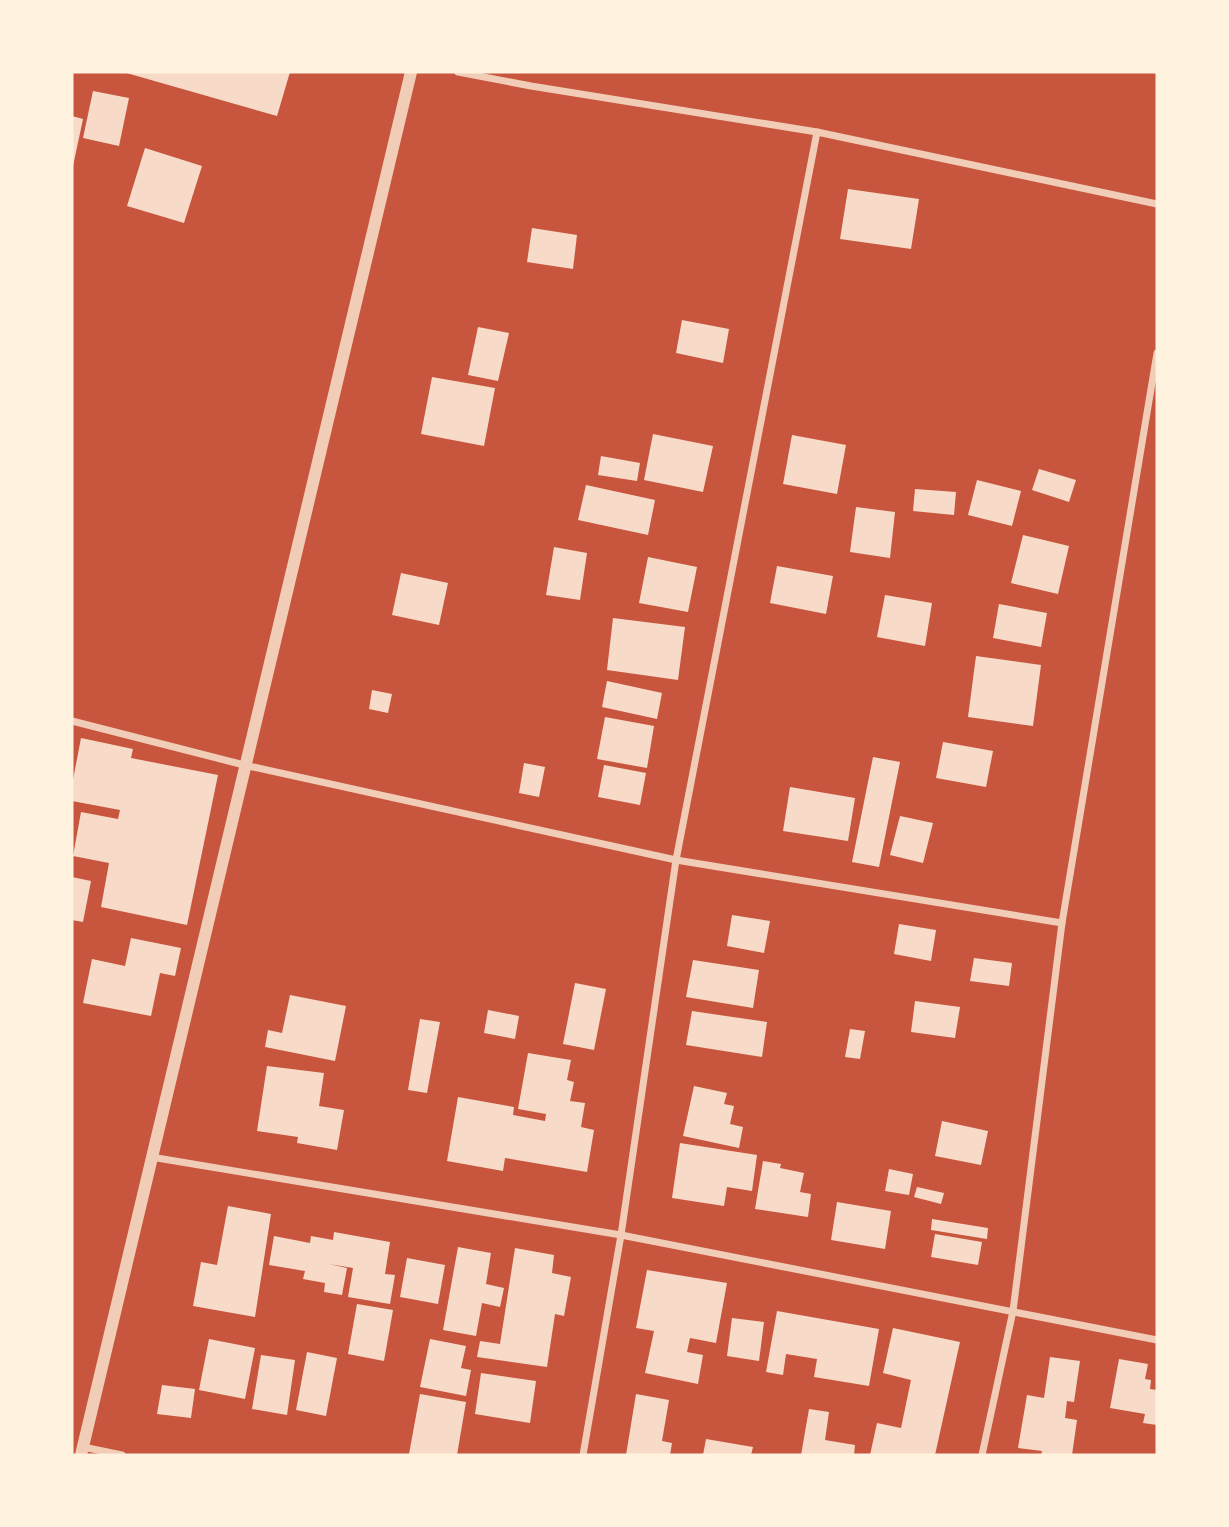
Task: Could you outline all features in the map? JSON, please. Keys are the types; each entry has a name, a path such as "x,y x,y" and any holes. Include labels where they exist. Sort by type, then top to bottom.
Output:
{"street":[{"path":"122,1455 82,1451 411,72"},
{"path":"458,72 817,132 1157,204"},
{"path":"583,1455 621,1235 676,860 817,132"},
{"path":"982,1455 1013,1311 1062,923 1157,353"},
{"path":"72,721 244,765 676,860 1062,923"},
{"path":"151,1157 621,1235 1157,1340"}],"building":[{"path":"123,72 290,72 277,116"},
{"path":"93,91 129,98 119,146 83,138"},
{"path":"72,116 83,119 73,166 72,166"},
{"path":"145,148 202,166 184,223 127,206"},
{"path":"848,189 919,199 911,249 840,239"},
{"path":"532,228 577,235 573,269 527,262"},
{"path":"682,320 729,329 723,363 676,353"},
{"path":"478,327 509,333 498,381 468,375"},
{"path":"432,377 495,388 484,446 421,434"},
{"path":"653,434 713,446 703,492 644,480"},
{"path":"792,435 846,445 837,494 783,484"},
{"path":"601,456 640,463 637,481 598,475"},
{"path":"1039,469 1076,480 1069,502 1032,490"},
{"path":"977,480 1021,491 1012,526 968,515"},
{"path":"586,485 655,500 648,535 578,520"},
{"path":"915,489 956,492 954,515 913,511"},
{"path":"856,507 895,512 890,558 850,552"},
{"path":"1023,535 1069,546 1058,594 1011,583"},
{"path":"554,547 587,553 580,600 546,595"},
{"path":"648,557 697,567 688,612 639,603"},
{"path":"777,566 833,576 826,614 770,603"},
{"path":"401,573 448,583 439,625 392,615"},
{"path":"885,595 932,603 925,646 877,637"},
{"path":"999,604 1047,613 1041,647 993,638"},
{"path":"613,618 685,627 678,680 607,670"},
{"path":"976,656 1041,665 1033,726 968,717"},
{"path":"607,681 662,693 657,719 602,707"},
{"path":"372,690 392,694 388,713 369,709"},
{"path":"605,717 654,726 647,768 597,759"},
{"path":"81,738 133,749 131,758 218,775 187,925 101,907 109,863 73,856 81,812 118,819 120,810 72,801 72,785"},
{"path":"943,742 993,751 986,787 936,778"},
{"path":"873,757 900,762 879,867 852,862"},
{"path":"524,763 545,767 539,797 519,793"},
{"path":"604,765 646,773 640,805 598,797"},
{"path":"790,787 855,798 848,841 783,831"},
{"path":"900,816 933,823 923,863 890,855"},
{"path":"72,877 91,881 83,922 72,920"},
{"path":"732,915 770,921 764,953 727,946"},
{"path":"899,924 936,930 931,961 894,954"},
{"path":"131,938 181,948 175,976 160,973 151,1016 83,1003 92,959 125,966"},
{"path":"974,958 1012,963 1009,986 970,981"},
{"path":"693,960 759,970 753,1008 686,997"},
{"path":"575,983 606,989 594,1050 563,1044"},
{"path":"290,995 346,1006 335,1061 265,1047 268,1030 282,1033"},
{"path":"915,1001 960,1007 955,1038 911,1032"},
{"path":"488,1010 519,1016 515,1039 484,1033"},
{"path":"692,1011 767,1022 762,1057 686,1045"},
{"path":"420,1019 440,1022 427,1093 408,1090"},
{"path":"850,1029 865,1031 860,1059 845,1057"},
{"path":"528,1053 571,1060 567,1080 574,1082 570,1101 585,1103 581,1127 594,1130 587,1172 505,1158 503,1171 447,1161 458,1097 514,1107 513,1115 545,1121 546,1114 518,1109"},
{"path":"267,1066 324,1073 319,1106 344,1110 337,1150 297,1143 298,1137 257,1131"},
{"path":"694,1086 727,1093 724,1104 734,1106 730,1124 743,1127 739,1148 683,1136"},
{"path":"942,1121 988,1131 981,1165 935,1156"},
{"path":"680,1143 757,1155 752,1191 727,1187 724,1206 672,1198"},
{"path":"763,1161 781,1164 780,1168 804,1173 800,1192 811,1194 808,1217 755,1209"},
{"path":"889,1169 913,1174 909,1195 885,1191"},
{"path":"917,1187 944,1193 941,1204 914,1197"},
{"path":"837,1202 891,1211 885,1249 831,1240"},
{"path":"228,1206 271,1214 255,1317 193,1306 201,1262 217,1265"},
{"path":"932,1219 988,1228 987,1239 931,1230"},
{"path":"334,1232 390,1242 385,1274 395,1275 390,1304 348,1297 353,1268 329,1264 347,1268 342,1295 324,1292 325,1283 303,1279 305,1271 269,1265 274,1236 310,1243 311,1236 333,1240"},
{"path":"935,1234 982,1242 978,1265 931,1257"},
{"path":"458,1247 491,1253 486,1284 504,1288 500,1307 482,1303 476,1336 443,1330"},
{"path":"515,1248 554,1255 552,1273 571,1277 564,1316 555,1314 547,1367 477,1357 480,1341 500,1344"},
{"path":"407,1258 445,1265 438,1304 400,1297"},
{"path":"647,1270 727,1283 716,1343 690,1338 687,1352 703,1355 698,1384 645,1373 654,1331 636,1328"},
{"path":"357,1304 393,1310 384,1361 348,1354"},
{"path":"777,1311 879,1329 869,1386 814,1377 817,1359 786,1354 783,1375 766,1372"},
{"path":"732,1318 764,1322 759,1361 727,1356"},
{"path":"893,1328 960,1342 935,1455 870,1455 877,1423 901,1428 911,1380 883,1373"},
{"path":"209,1339 255,1348 245,1399 199,1390"},
{"path":"430,1339 466,1346 461,1368 471,1370 466,1396 420,1387"},
{"path":"307,1352 337,1358 326,1416 296,1410"},
{"path":"261,1355 295,1360 287,1415 252,1409"},
{"path":"1050,1357 1080,1361 1074,1402 1067,1401 1065,1418 1077,1420 1072,1455 1041,1455 1042,1451 1018,1448 1027,1395 1044,1398"},
{"path":"1119,1359 1148,1364 1145,1379 1151,1380 1150,1389 1157,1390 1157,1425 1143,1423 1145,1414 1110,1408"},
{"path":"481,1373 536,1381 530,1423 475,1414"},
{"path":"162,1385 195,1389 191,1418 157,1414"},
{"path":"420,1394 466,1402 457,1455 409,1454"},
{"path":"636,1394 669,1400 662,1441 672,1443 670,1455 626,1455"},
{"path":"809,1409 829,1412 825,1440 855,1445 854,1455 801,1455"},
{"path":"706,1439 753,1447 751,1455 703,1455"}]}
